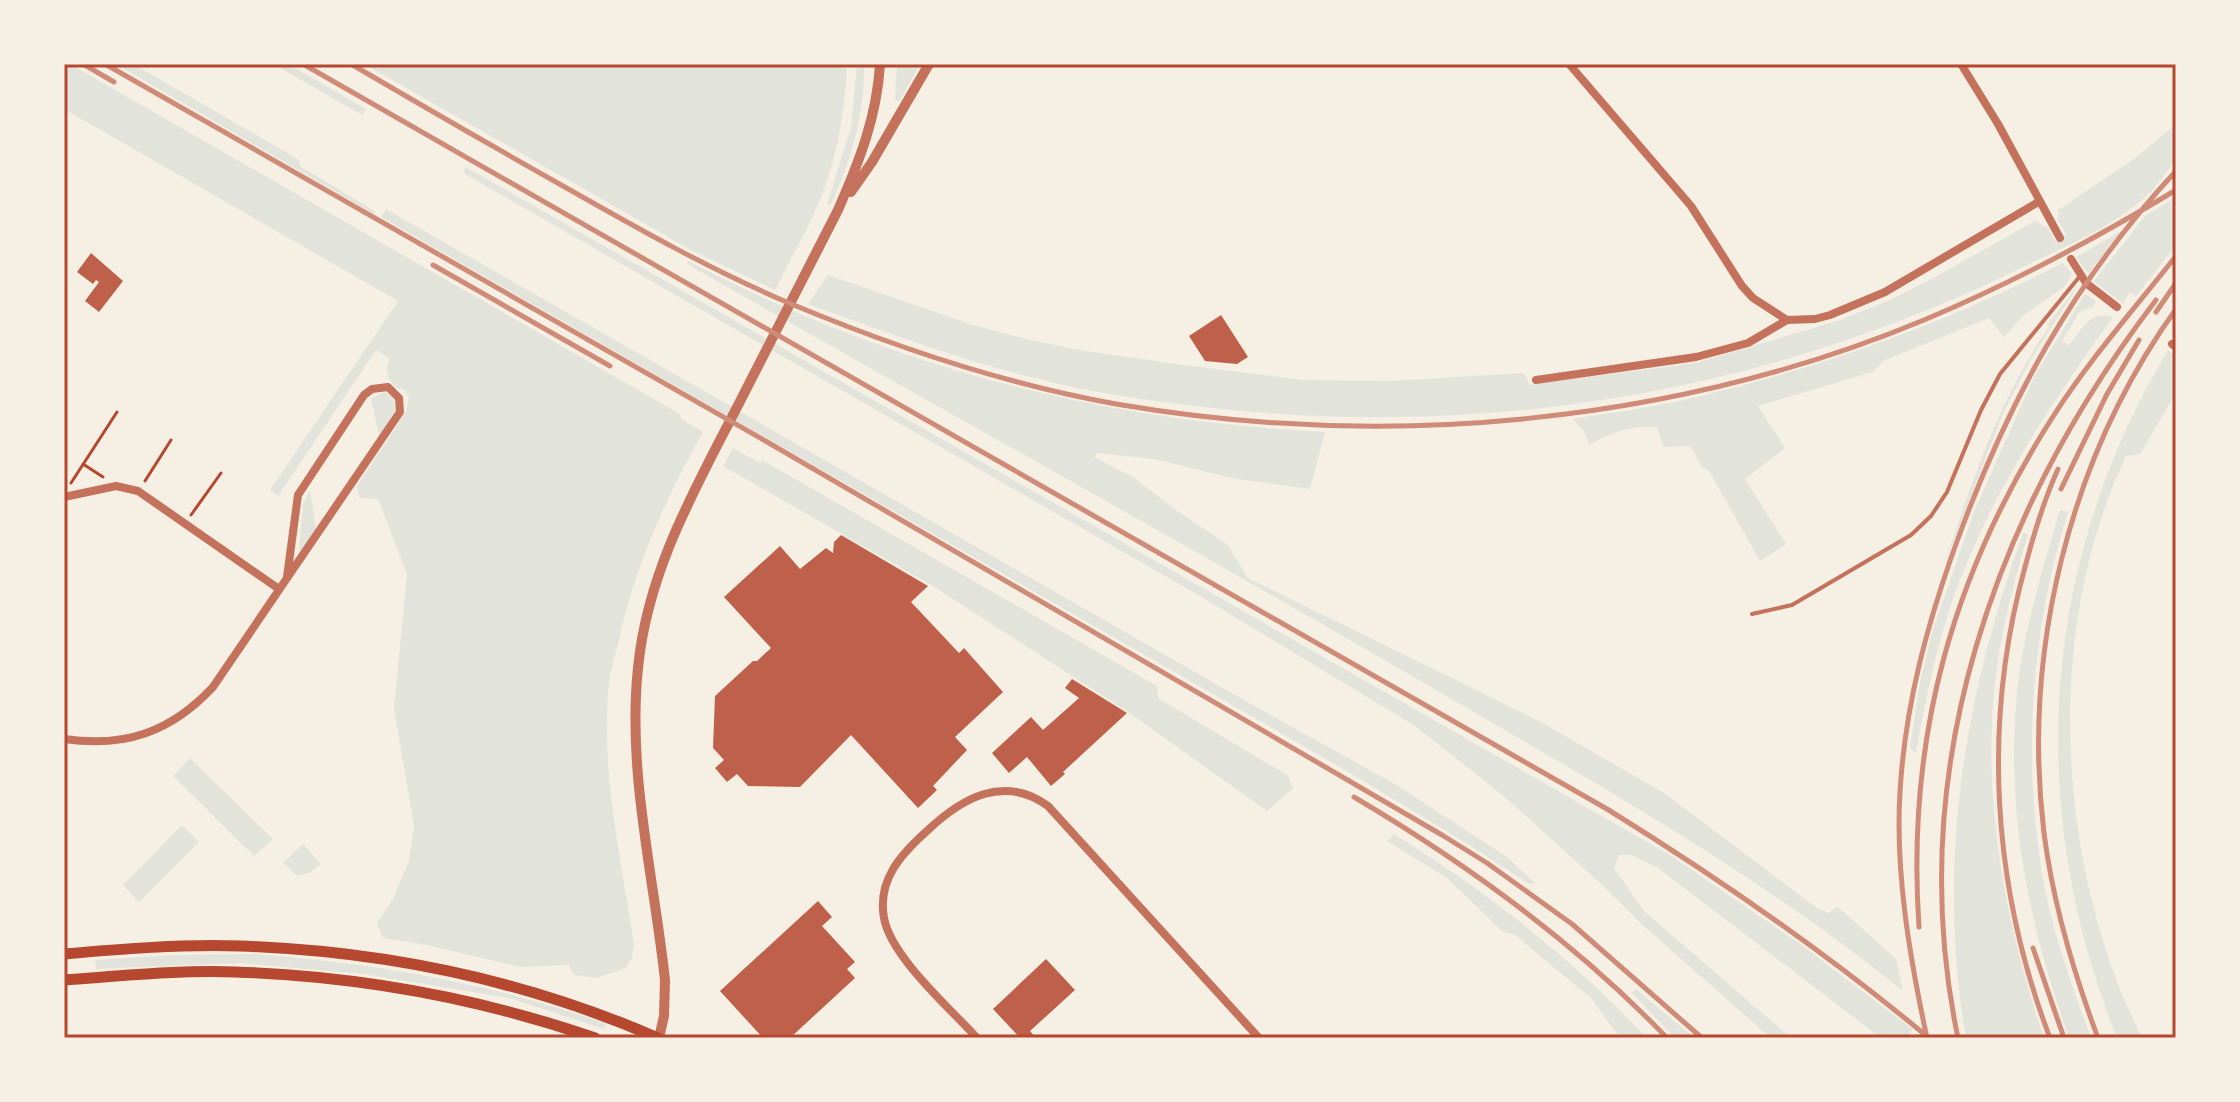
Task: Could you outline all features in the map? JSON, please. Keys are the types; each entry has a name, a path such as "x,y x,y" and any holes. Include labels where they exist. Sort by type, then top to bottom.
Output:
{"main road":[{"path":"64,954 185,946 238,946 305,949 391,959 539,993 612,1018 658,1038"},
{"path":"64,980 188,972 298,975 442,996 595,1038"}],"street":[{"path":"658,1038 665,1008 665,980 637,748 638,669 645,622 660,566 683,513 838,210 870,132 878,95 880,64"},
{"path":"838,210 872,162 929,64"},
{"path":"1569,64 1691,206 1742,286 1753,298 1787,320"},
{"path":"1961,64 1998,124 2060,238"},
{"path":"1536,380 1696,357 1748,343 1787,320 1815,319 1885,292 2040,201"},
{"path":"2071,259 2080,276 2117,307"},
{"path":"64,739 85,742 129,738 155,731 176,720 213,687 400,412 399,398 388,387 372,389 364,395 298,495 287,577"},
{"path":"64,495 116,486 138,491 279,589"},
{"path":"977,1038 900,954 887,929 883,901 889,874 911,845 956,806 982,794 1000,792 1027,795 1048,806 1259,1038"}],"lane":[{"path":"1752,614 1792,605 1911,535 1931,516 1947,492 1981,410 2000,374 2080,276"}],"path":[{"path":"64,495 117,412"},
{"path":"138,491 171,440"},
{"path":"83,464 116,486"},
{"path":"185,523 221,473"}],"shaded area":[{"path":"64,64 70,64 680,414 681,419 703,432 665,506 644,556 627,608 609,683 607,748 610,781 634,944 632,958 626,968 596,978 575,975 568,965 521,967 383,938 377,923 392,901 409,861 414,825 394,709 407,574 378,499 359,498 357,486 406,412 409,397 405,390 399,389 389,379 387,368 390,359 376,350 278,496 270,490 398,301 64,109"},
{"path":"116,64 133,64 298,159 300,166 376,212 374,214"},
{"path":"273,64 288,64 366,109 362,115"},
{"path":"364,64 847,64 842,120 829,176 775,290 693,251"},
{"path":"857,64 864,64 859,119 850,155 830,206 827,204 851,127"},
{"path":"897,64 920,64 897,101 895,99"},
{"path":"2176,124 2174,160 2146,196 2128,211 2067,246 1931,308 1836,344 1738,372 1639,394 1538,408 1436,416 1334,417 1232,410 1132,398 1005,370 808,304 828,275 973,325 1079,350 1303,380 1391,381 1524,373 1530,385 1696,363 1837,321 1888,301 2035,221 2048,228 2055,241 2067,235 2058,221 2058,210 2134,159"},
{"path":"466,167 1670,855 1800,944 1912,1029 1907,1038 1881,1038 1658,868 1632,855 1619,855 1614,868 1644,911 1791,1038 1771,1038 1648,930 1505,797 1415,726 1200,596 463,173"},
{"path":"2176,197 2176,245 2136,296 2129,293 2123,304 2094,281 2145,216"},
{"path":"386,209 1395,784 1507,857 1535,883 1529,884 1345,770 381,217"},
{"path":"2121,231 2089,273 2088,273 2076,257"},
{"path":"688,261 841,331 997,382 1077,401 1158,415 1240,426 1325,432 1310,489 1231,478 1154,459 1098,453 1094,457 1133,477 1227,544 1248,578 1539,721 1664,793 1817,908 1828,913 1838,907 1896,959 1903,991 1789,906 1609,791 1240,577 687,264"},
{"path":"2063,263 2072,274 2065,286 2023,316 2004,337 1989,318 1883,361 1873,372 1758,406 1785,448 1745,479 1786,544 1760,561 1709,471 1702,467 1690,446 1664,447 1657,427 1622,430 1589,445 1584,431 1573,419 1675,402 1825,361 1921,327"},
{"path":"2078,286 2031,359 2002,416 1943,568 1975,474 2000,413 2049,327 2047,325"},
{"path":"2085,294 2096,301 2093,307 2080,311 2062,341 2069,345 2083,327 2098,316 2113,317 2012,470 1979,536 1955,592 1941,637 1916,753 1910,748 1920,682 1933,629 1974,512 2035,375"},
{"path":"2168,350 2176,357 2176,393 2140,454 2126,456 2099,524 2081,597 2072,672 2071,748 2077,824 2092,899 2113,971 2142,1038 2117,1038 2088,951 2068,863 2059,775 2060,688 2071,601 2093,515 2125,431"},
{"path":"384,392 391,396 395,406 391,419 379,436 371,399"},
{"path":"733,448 760,463 762,460 1157,686 1158,698 1287,775 1293,788 1267,811 1128,712 931,585 723,466"},
{"path":"310,490 316,529 301,551 303,504"},
{"path":"2060,510 2068,512 2046,599 2039,644 2034,688 2033,778 2045,890 2062,954 2091,1038 2069,1038 2041,950 2022,860 2014,768 2022,654"},
{"path":"2023,533 2028,534 1998,659 1991,755 1998,851 2006,898 2029,992 2044,1038 1966,1038 1957,973 1954,908 1955,845 1961,782 1985,657"},
{"path":"190,758 273,839 254,856 173,776"},
{"path":"182,825 199,842 139,902 123,885"},
{"path":"1394,834 1462,879 1527,928 1589,981 1647,1038 1620,1038 1591,998 1515,935 1502,931 1447,878 1387,841"},
{"path":"303,844 321,864 309,873 297,876 283,863"},
{"path":"254,954 344,963 432,977 520,997 606,1024 604,1029 509,998 363,974 240,963 96,969 95,960"},
{"path":"1636,989 1694,1038 1675,1038 1632,993"}],"building":[{"path":"91,253 123,281 99,312 85,301 99,282 96,280 93,284 77,272"},
{"path":"1221,315 1248,357 1237,364 1205,361 1189,336"},
{"path":"841,535 928,586 911,602 959,653 964,648 1003,692 955,737 967,750 933,786 937,790 918,808 851,735 800,787 748,786 737,774 727,782 715,768 724,760 713,748 715,696 771,648 724,597 780,546 800,569 826,548 833,553 834,542"},
{"path":"1072,679 1127,713 1051,786 1027,757 1009,773 992,753 1031,717 1043,730 1079,698 1065,688"},
{"path":"818,901 832,917 822,926 855,962 847,969 855,978 790,1038 763,1038 720,991"},
{"path":"1046,959 1075,990 1030,1031 1036,1038 1020,1038 993,1009"}],"railway":[{"path":"83,64 114,82"},
{"path":"105,64 769,443 1442,835 1572,924 1702,1038"},
{"path":"303,64 1607,809 1772,918 1852,976 1929,1038"},
{"path":"351,64 674,248 731,277 829,319 950,362 1032,386 1116,404 1217,418 1320,425 1423,425 1526,419 1628,405 1729,384 1828,356 1957,306 2053,260 2176,190"},
{"path":"1927,1038 1905,915 1899,822 1907,728 1927,635 1945,574 1976,492 1997,442 2046,346 2105,256 2176,171"},
{"path":"1919,927 1917,857 1920,790 1929,724 1943,660 1963,597 2018,475 2054,415 2176,256"},
{"path":"433,265 610,366"},
{"path":"2156,312 2176,283"},
{"path":"1958,1038 1944,938 1943,840 1954,743 1976,648 2008,556 2049,467 2099,381 2156,300"},
{"path":"2098,1038 2065,937 2048,859 2039,765 2040,696 2048,627 2062,559 2081,493 2107,428 2139,367 2176,309"},
{"path":"2061,489 2107,394 2139,340"},
{"path":"2050,1038 2031,981 2005,863 1999,745 2011,626 2032,542 2058,469"},
{"path":"1354,797 1479,878 1558,937 1667,1038"},
{"path":"2033,948 2064,1038"}]}
